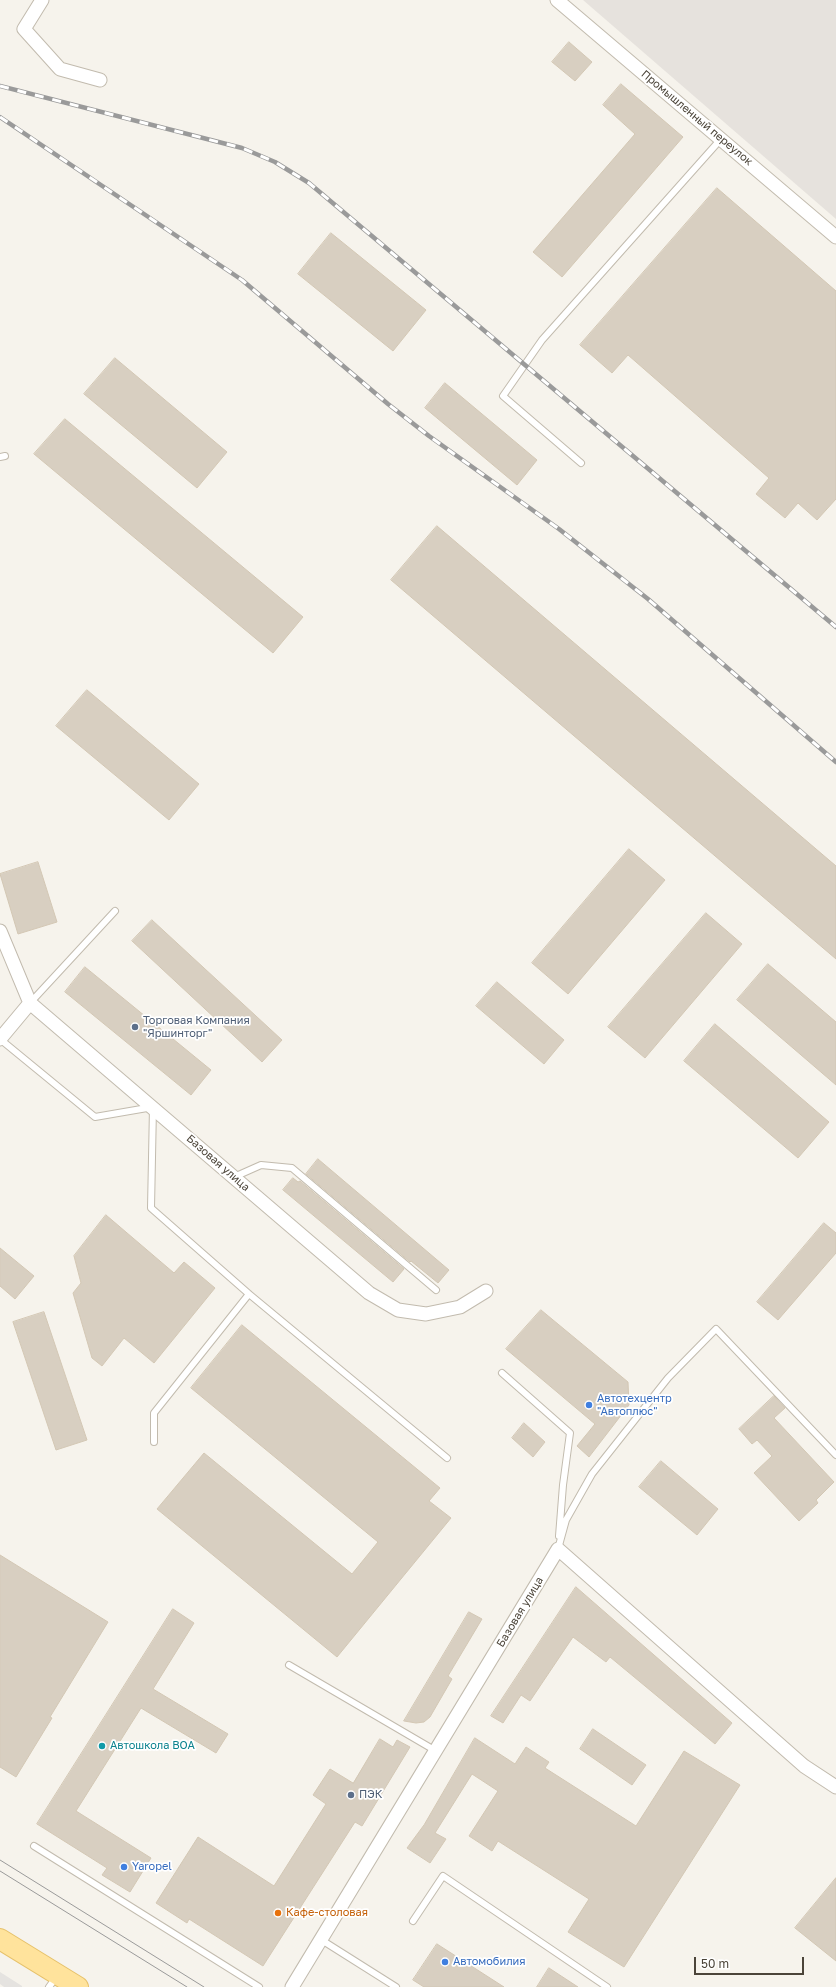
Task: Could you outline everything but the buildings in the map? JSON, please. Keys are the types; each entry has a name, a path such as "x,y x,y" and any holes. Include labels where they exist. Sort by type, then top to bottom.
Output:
{"main road":[{"path":"0,1939 53,1981 78,1987"}],"street":[{"path":"42,0 24,29 60,69 100,80"},
{"name":"Промышленный переулок","path":"557,0 836,237"},
{"name":"Базовая улица","path":"0,931 30,1003 369,1293 398,1310 426,1314 460,1307 486,1291"},
{"path":"0,1039 30,1003"},
{"path":"558,1549 804,1766 836,1787"},
{"name":"Базовая улица","path":"292,1987 558,1549"}],"lane":[{"path":"581,463 503,396 542,340 721,139"},
{"path":"30,1003 115,911"},
{"path":"0,1039 94,1117 153,1107 151,1208 249,1294 447,1458"},
{"path":"234,1176 260,1166 292,1168 436,1290"},
{"path":"154,1442 154,1413 249,1294"},
{"path":"558,1549 566,1520 592,1474 668,1378 716,1329 836,1455"},
{"path":"502,1373 570,1432 563,1485 558,1549"},
{"path":"289,1665 436,1751"},
{"path":"34,1846 259,1987"},
{"path":"413,1921 444,1876 607,1987"},
{"path":"320,1940 396,1987"}],"shaded area":[{"path":"583,0 836,0 836,219"},
{"path":"0,1972 22,1987 4,1987 0,1984"}],"tram line":[{"path":"0,1860 204,1987"},
{"path":"0,1871 187,1987"}],"railway":[{"path":"0,86 242,148 275,162 309,183 836,627"},
{"path":"0,117 242,280 388,404 429,436 559,529 648,599 836,762"}],"place":[{"name":"Торговая Компания \"Яршинторг\"","path":"135,1027"},
{"name":"Автотехцентр \"Автоплюс\"","path":"589,1405"},
{"name":"Автошкола ВОА","path":"102,1746"},
{"name":"ПЭК","path":"351,1795"},
{"name":"Yaropel","path":"124,1867"},
{"name":"Кафе-столовая","path":"278,1913"},
{"name":"Автомобилия","path":"445,1962"}]}
